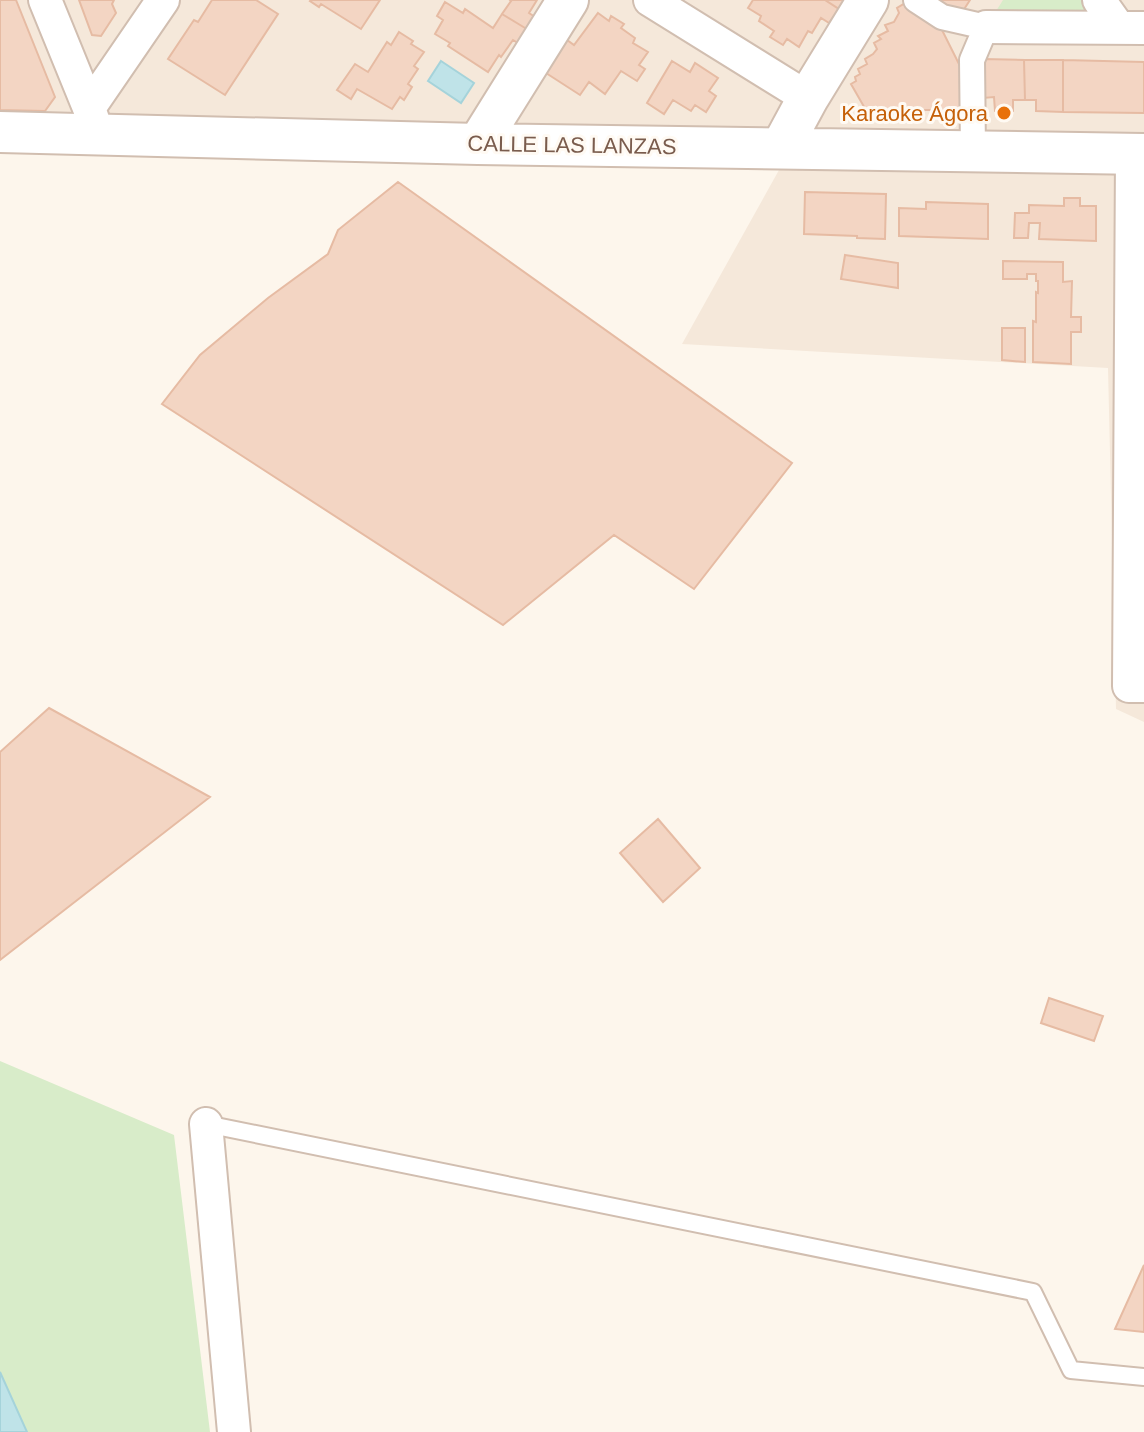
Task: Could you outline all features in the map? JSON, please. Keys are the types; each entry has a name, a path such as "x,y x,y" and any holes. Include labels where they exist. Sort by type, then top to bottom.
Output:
{"street":[{"path":"45,0 94,121"},
{"path":"94,121 163,0"},
{"path":"478,144 568,0"},
{"path":"650,0 808,98"},
{"path":"781,148 868,0"},
{"path":"916,0 942,17 994,14 1131,28"},
{"path":"1099,0 1131,28"},
{"path":"973,151 972,60 994,14"},
{"name":"CALLE LAS LANZAS","path":"0,132 94,121 478,144 1138,154"},
{"path":"1136,686 1138,154"},
{"path":"206,1124 234,1432"}],"lane":[{"path":"206,1124 1033,1292 1071,1370 1144,1377"}],"shaded area":[{"path":"0,0 1144,0 1144,722 1116,709 1108,368 682,344 779,170 0,153"}],"green space":[{"path":"1003,0 1099,0 1119,28 986,27"},
{"path":"0,1061 174,1135 210,1432 0,1432"}],"water":[{"path":"441,61 474,83 461,103 428,81"},
{"path":"0,1372 27,1432 0,1432"}],"building":[{"path":"0,0 16,0 55,97 45,111 0,110"},
{"path":"79,0 114,0 112,4 116,13 101,36 92,35"},
{"path":"212,0 256,0 278,14 225,95 168,59 194,20 198,22"},
{"path":"311,0 380,0 361,29"},
{"path":"510,0 537,0 529,13 538,19 530,31 502,14"},
{"path":"753,0 825,0 839,9 829,23 821,18 812,33 808,31 799,47 787,39 783,45 770,37 774,31 759,21 761,16 748,8"},
{"path":"825,0 844,0 839,9"},
{"path":"937,0 970,0 961,14"},
{"path":"445,2 463,13 465,9 493,28 502,14 530,31 521,45 513,40 488,72 435,34 443,20 437,16"},
{"path":"907,2 938,22 966,78 965,111 954,117 952,111 944,111 934,117 931,110 912,116 911,110 895,115 893,110 882,115 880,109 874,113 873,109 867,112 851,84 860,74 858,69 867,64 865,59 877,49 874,43 881,39 878,36 888,31 885,25 894,22 899,13 897,8"},
{"path":"598,13 609,21 611,16 624,24 621,28 635,38 633,43 648,52 639,65 645,69 637,81 621,71 605,94 589,82 580,95 546,73 567,40 574,45"},
{"path":"399,32 424,52 414,66 418,69 408,84 412,87 404,100 400,97 392,109 357,89 351,99 337,90 355,64 368,72 387,42 391,45"},
{"path":"983,59 1024,60 1025,100 1013,100 1013,111 995,111 994,97 983,98"},
{"path":"1024,60 1063,60 1063,112 1036,111 1036,100 1025,100"},
{"path":"1063,60 1144,62 1144,113 1063,112"},
{"path":"672,61 690,72 695,63 718,78 709,91 716,96 706,112 695,105 691,111 673,100 664,114 647,103"},
{"path":"398,182 792,463 694,589 614,535 503,625 162,404 200,355 268,298 328,254 338,230"},
{"path":"805,192 886,194 885,239 804,234"},
{"path":"1064,198 1080,198 1080,206 1096,206 1096,241 1039,239 1040,223 1029,223 1028,238 1014,238 1015,213 1029,213 1029,205 1064,206"},
{"path":"926,202 988,204 988,239 899,236 899,208 926,209"},
{"path":"845,255 898,263 898,288 841,279"},
{"path":"1003,261 1063,262 1063,282 1072,281 1071,317 1081,317 1081,332 1071,332 1071,364 1033,362 1033,321 1036,322 1038,293 1036,274 1027,274 1027,279 1003,279"},
{"path":"1002,328 1025,328 1025,362 1002,360"},
{"path":"49,708 210,797 0,960 0,752"},
{"path":"658,819 700,868 663,902 620,853"},
{"path":"1049,998 1103,1016 1094,1041 1041,1023"},
{"path":"1144,1265 1144,1332 1115,1329"}],"place":[{"name":"Karaoke Ágora","path":"1004,113"}]}
